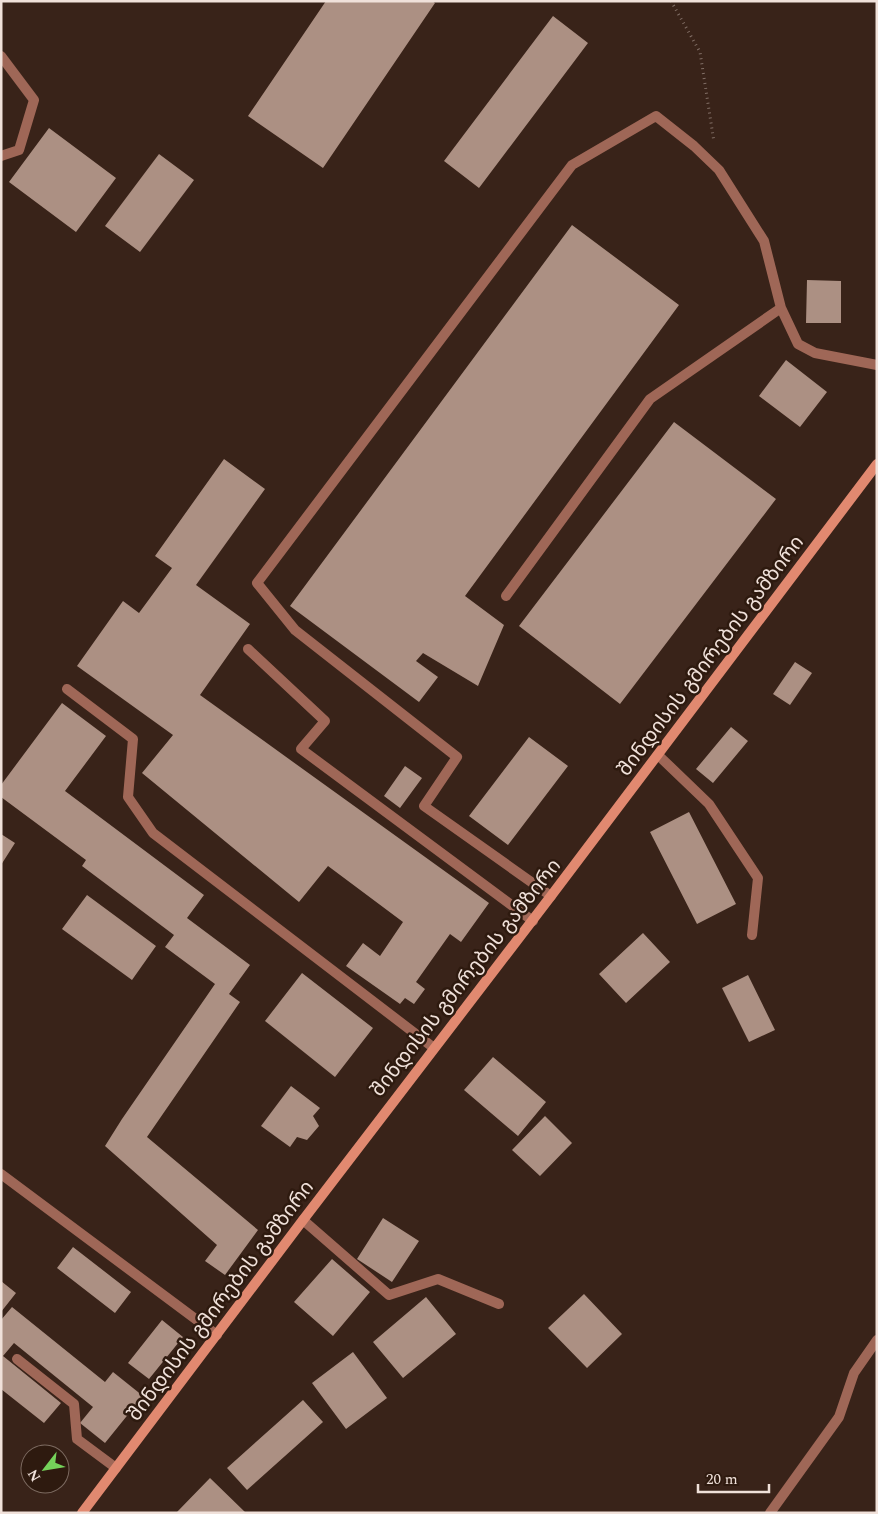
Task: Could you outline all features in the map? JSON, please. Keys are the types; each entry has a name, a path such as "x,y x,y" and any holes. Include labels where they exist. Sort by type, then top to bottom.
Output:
{"main road":[{"name":"შინდისის გმირების გამზირი","path":"82,1513 434,1048 533,921 877,464"}],"street":[{"path":"1,56 34,100 19,150 1,156"},
{"path":"551,896 424,806 457,757 295,630 256,583 572,165 656,116 694,146 719,170 764,241 781,308 798,344 815,353 877,365"},
{"path":"506,596 650,399 781,308"},
{"path":"248,648 325,721 301,749 533,921"},
{"path":"67,689 134,739 128,797 153,834 434,1048"},
{"path":"658,755 710,804 758,878 752,935"},
{"path":"1,1174 217,1335"},
{"path":"303,1220 389,1295 438,1279 499,1304"},
{"path":"770,1513 839,1417 854,1373 877,1340"},
{"path":"17,1359 74,1404 77,1439 116,1468"}],"path":[{"path":"671,1 700,52 719,170"}],"building":[{"path":"326,1 432,1 435,3 323,168 248,116"},
{"path":"553,16 588,43 479,188 444,161"},
{"path":"49,128 116,178 76,232 9,182"},
{"path":"159,154 194,180 140,252 105,226"},
{"path":"572,225 679,305 465,596 504,625 478,686 423,653 416,661 438,677 419,702 290,606"},
{"path":"807,280 841,281 841,323 806,323"},
{"path":"786,360 827,392 800,427 759,396"},
{"path":"674,422 776,499 620,704 519,626"},
{"path":"224,459 265,489 196,585 250,624 200,695 489,903 461,942 450,934 416,982 425,989 414,1004 405,998 400,1004 346,966 363,943 380,956 403,922 328,866 299,902 142,773 173,735 77,666 123,601 139,613 172,568 155,556"},
{"path":"795,662 812,673 790,705 773,694"},
{"path":"62,703 106,736 65,791 204,895 187,918 250,965 229,994 240,1002 147,1137 258,1230 225,1275 205,1261 217,1245 105,1146 215,984 165,947 174,935 82,866 86,860 1,797 1,785"},
{"path":"731,727 748,741 713,783 696,769"},
{"path":"529,737 568,766 508,845 469,816"},
{"path":"405,766 422,778 400,808 384,796"},
{"path":"689,812 736,904 697,924 650,832"},
{"path":"1,834 15,843 1,865"},
{"path":"87,895 156,946 132,980 62,929"},
{"path":"643,933 670,962 626,1003 599,974"},
{"path":"302,973 373,1028 335,1077 265,1021"},
{"path":"748,975 775,1030 749,1042 722,988"},
{"path":"493,1057 546,1102 518,1136 464,1090"},
{"path":"291,1086 320,1108 313,1116 319,1126 307,1140 297,1137 290,1147 261,1126"},
{"path":"545,1116 572,1143 540,1176 512,1150"},
{"path":"383,1218 419,1241 392,1282 357,1259"},
{"path":"73,1247 131,1292 115,1313 57,1268"},
{"path":"332,1259 370,1292 333,1336 294,1302"},
{"path":"1,1281 16,1293 1,1312"},
{"path":"584,1294 622,1334 587,1368 548,1328"},
{"path":"426,1297 456,1334 403,1378 373,1342"},
{"path":"12,1307 105,1382 113,1372 143,1396 105,1443 80,1423 93,1407 14,1343 3,1356 61,1403 44,1423 1,1389 1,1320"},
{"path":"162,1320 183,1337 149,1379 128,1363"},
{"path":"353,1352 387,1398 346,1429 312,1383"},
{"path":"303,1400 323,1422 247,1490 227,1468"},
{"path":"210,1478 246,1513 177,1512"}]}
